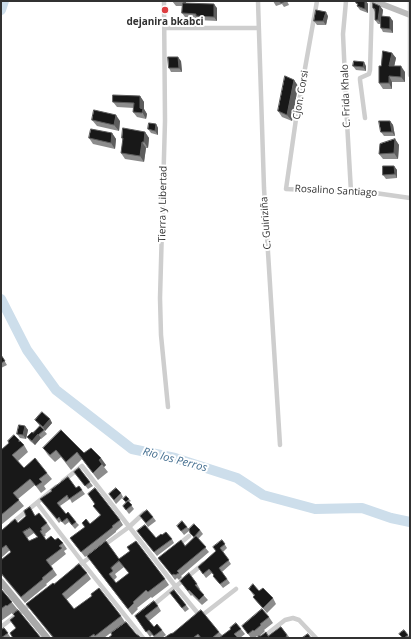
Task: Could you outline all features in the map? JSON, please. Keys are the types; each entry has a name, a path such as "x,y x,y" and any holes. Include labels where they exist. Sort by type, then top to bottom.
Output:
{"main road":[{"path":"1,582 47,638"}],"street":[{"name":"Tierra y Libertad","path":"164,1 165,121 160,298 161,335 168,407"},
{"name":"C. Guiriziña","path":"258,1 264,188 280,445"},
{"name":"Cjon. Corsi","path":"286,189 296,119 317,1"},
{"name":"C. Frida Khalo","path":"346,1 343,34 351,192"},
{"path":"364,118 360,78 369,74 370,70 373,1 410,15"},
{"path":"410,1 410,75"},
{"path":"164,28 258,28"},
{"name":"Rosalino Santiago","path":"286,189 368,192 410,198"},
{"path":"7,526 82,466 156,562 201,617"},
{"path":"37,503 143,638"},
{"path":"100,549 129,527 145,512"},
{"path":"172,549 189,536"},
{"path":"71,572 94,554"},
{"path":"156,562 162,558"},
{"path":"148,610 205,563"},
{"path":"196,621 236,589"},
{"path":"1,627 36,601"},
{"path":"262,638 285,620 293,618 299,620 316,638"},
{"path":"126,627 136,619"}],"building":[{"path":"356,1 365,1 365,9 357,6 358,4"},
{"path":"183,3 214,4 214,17 196,16 196,14 182,13"},
{"path":"373,3 380,6 378,20 375,20 375,9 373,8"},
{"path":"316,10 326,12 323,21 314,21"},
{"path":"381,16 390,17 390,29 381,28"},
{"path":"383,51 392,53 389,66 401,66 401,77 389,76 389,83 379,83 379,66 381,66"},
{"path":"168,57 178,57 179,68 169,68"},
{"path":"354,61 364,62 363,67 353,66"},
{"path":"285,76 294,80 287,115 278,111"},
{"path":"113,95 140,96 140,108 143,109 142,113 133,112 134,103 113,102"},
{"path":"94,110 116,115 114,125 92,120"},
{"path":"379,121 390,121 392,132 381,132"},
{"path":"149,123 156,124 155,131 148,129"},
{"path":"123,128 145,132 140,156 121,153"},
{"path":"91,129 112,133 111,143 89,138"},
{"path":"395,139 394,153 379,154 380,144"},
{"path":"383,166 394,166 395,174 383,175"},
{"path":"1,355 5,361 1,363"},
{"path":"42,412 50,419 43,427 35,420"},
{"path":"19,425 25,426 23,435 17,434"},
{"path":"40,426 44,430 32,441 27,437 32,432 33,433"},
{"path":"61,430 84,453 91,448 101,458 99,460 102,464 93,473 77,452 66,462 56,450 50,455 43,448"},
{"path":"14,435 19,442 20,441 24,445 12,455 24,468 35,458 47,473 39,479 42,482 36,486 30,479 13,493 19,500 1,515 1,450 9,443 8,441"},
{"path":"79,468 90,482 85,486 74,472"},
{"path":"68,477 76,488 79,486 82,490 69,499 67,495 57,503 66,514 68,512 76,522 72,525 67,518 62,522 59,517 57,519 40,499"},
{"path":"95,488 120,520 81,552 70,538 85,527 82,523 86,519 90,524 101,515 93,506 95,504 88,494"},
{"path":"116,488 121,493 114,500 109,494"},
{"path":"126,496 129,499 126,502 123,499"},
{"path":"128,501 132,505 126,510 123,506"},
{"path":"30,507 35,516 39,513 47,523 41,528 42,530 40,531 46,540 51,536 55,540 58,538 63,543 59,546 62,548 46,560 53,569 21,597 1,573 1,560 11,552 6,545 1,549 1,528 2,530 15,519 18,523 26,516 24,511","holes":["30,528 38,537 29,541 23,532"]},
{"path":"147,510 153,517 146,523 140,516"},
{"path":"182,521 187,527 181,531 177,526"},
{"path":"194,524 200,530 194,537 190,533 189,529"},
{"path":"145,525 156,538 166,532 172,539 154,552 137,531"},
{"path":"196,536 206,547 177,571 179,573 172,575 158,558 181,540 185,546"},
{"path":"222,540 225,544 220,548 229,560 219,568 227,579 220,584 209,569 203,574 198,567 216,551 213,547"},
{"path":"106,541 119,559 130,551 127,547 136,541 165,579 148,592 146,590 128,609 87,556","holes":["119,561 129,573 116,583 109,574 113,571 111,568"]},
{"path":"79,564 87,573 62,594 74,609 92,596 91,594 99,588 121,616 95,636 94,634 88,638 54,638 26,604"},
{"path":"189,573 197,584 195,585 204,595 199,600 189,590 188,591 180,581"},
{"path":"253,584 259,591 263,588 273,598 263,608 253,597 255,595 249,589"},
{"path":"1,589 12,602 1,609"},
{"path":"174,590 186,605 182,608 170,593"},
{"path":"154,601 158,606 145,616 154,627 157,624 162,630 154,636 149,630 146,632 135,616"},
{"path":"262,609 269,617 254,631 253,630 248,634 242,626"},
{"path":"18,610 41,638 13,638 10,633 16,628 10,620 15,616 13,614"},
{"path":"201,610 219,632 212,638 201,638 198,634 193,638 164,638 173,633"},
{"path":"126,622 141,638 108,638 112,635 111,633"},
{"path":"236,623 241,629 234,634 238,638 219,638 231,629 230,628"},
{"path":"281,627 287,635 287,638 259,638 258,636 261,636 266,632 268,636"},
{"path":"4,628 8,633 1,638 1,630"},
{"path":"404,630 408,635 403,638 399,634"},
{"path":"308,634 311,638 302,638"}],"waterway":[{"name":"Rio los Perros","path":"1,10 4,1"},
{"name":"Rio los Perros","path":"1,299 27,350 56,390 132,449 175,458 237,478 263,495 315,509 362,508 391,518 410,522"}],"place":[{"name":"dejanira bkabci","path":"165,10"}]}
